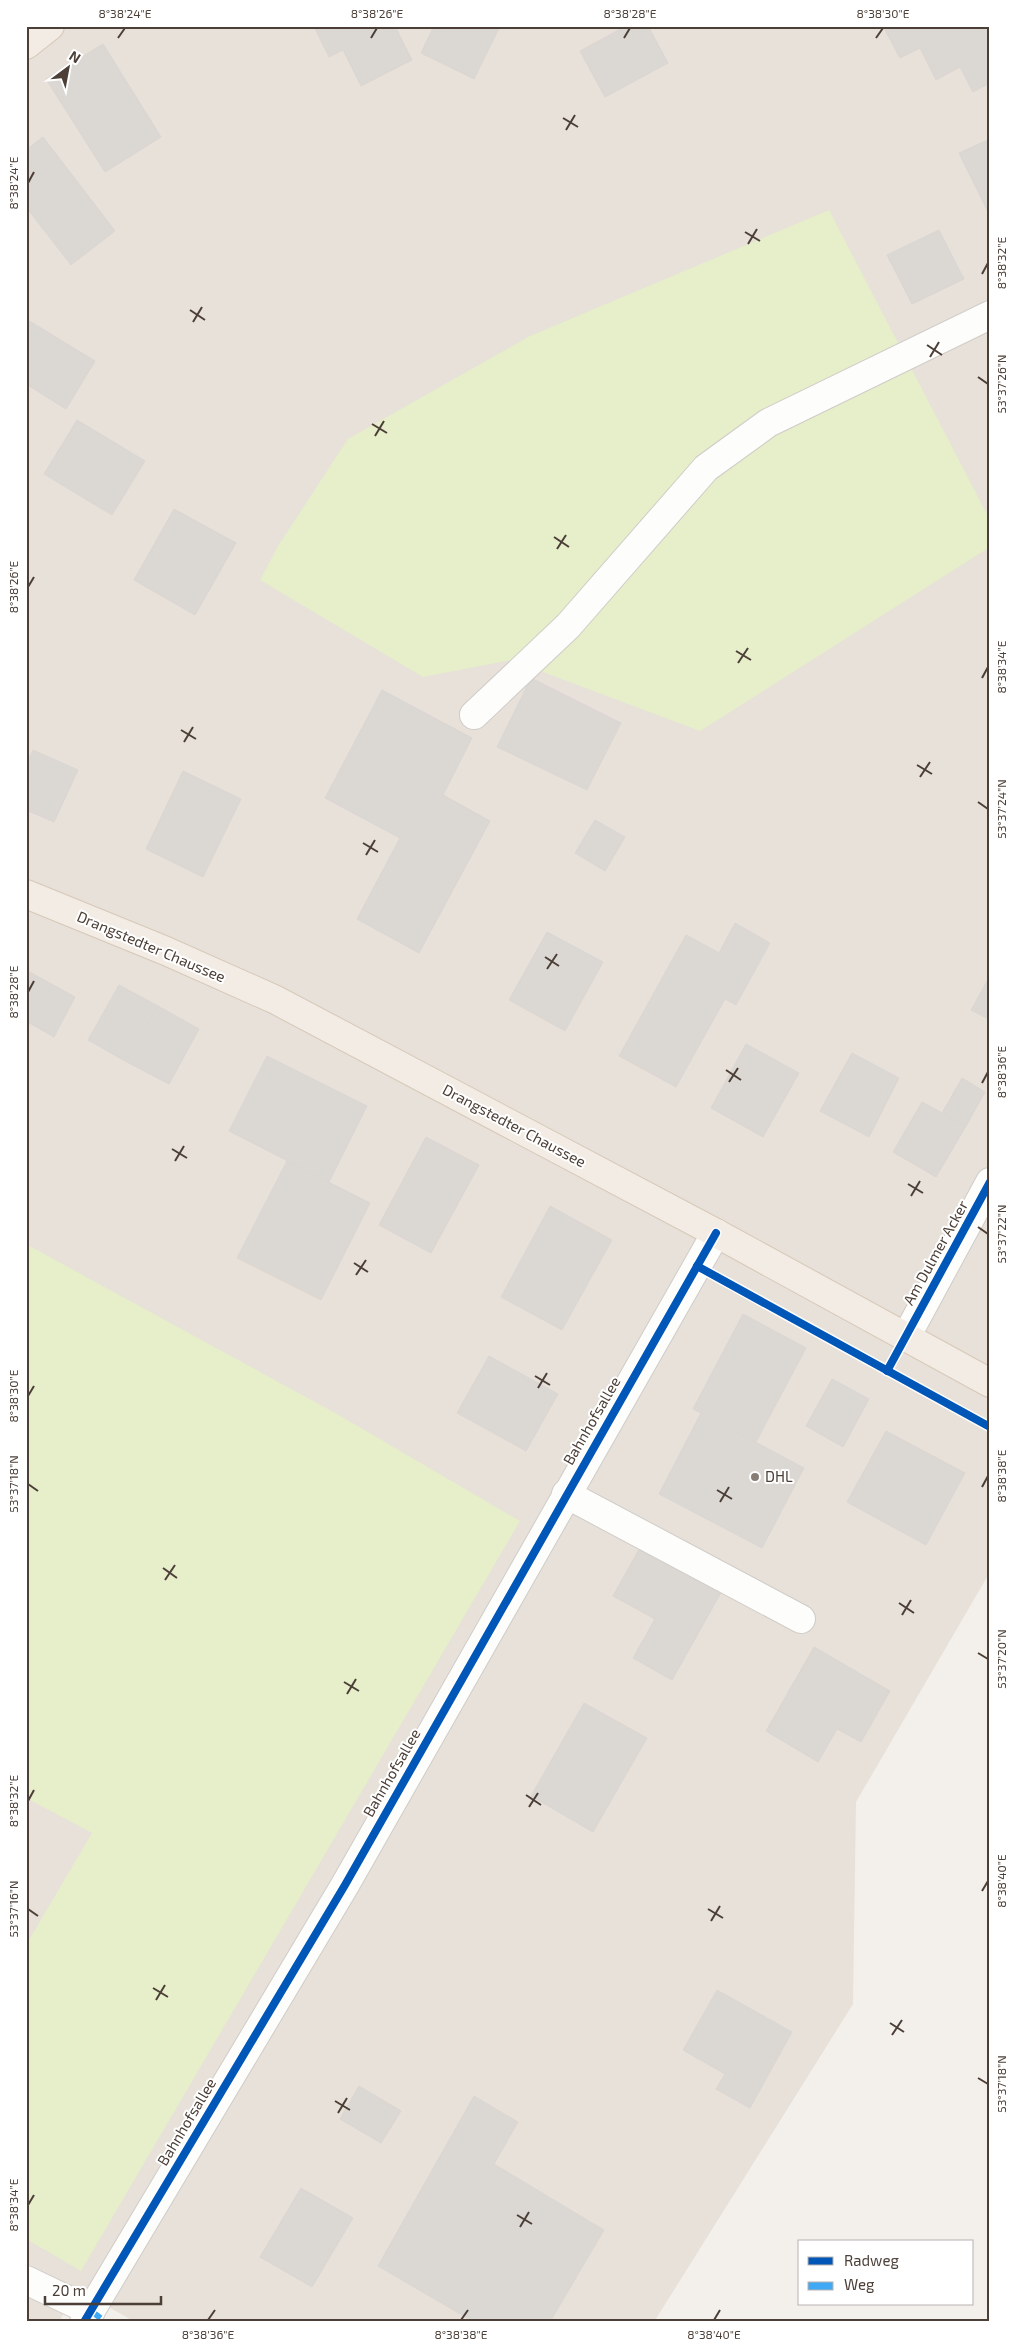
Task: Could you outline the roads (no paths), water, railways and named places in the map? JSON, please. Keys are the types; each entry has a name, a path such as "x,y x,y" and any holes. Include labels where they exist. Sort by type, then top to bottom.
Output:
{"main road":[{"path":"26,45 50,26"},
{"name":"Drangstedter Chaussee","path":"26,894 166,951 276,1000 716,1232 990,1383"}],"street":[{"path":"474,715 568,626 706,468 768,423 990,315"},
{"name":"Am Dulmer Acker","path":"906,1337 990,1182"},
{"name":"Bahnhofsallee","path":"87,2316 340,1893 716,1232"},
{"path":"566,1494 801,1619"},
{"path":"26,2280 87,2316"}],"place":[{"name":"DHL","path":"755,1477"}]}
